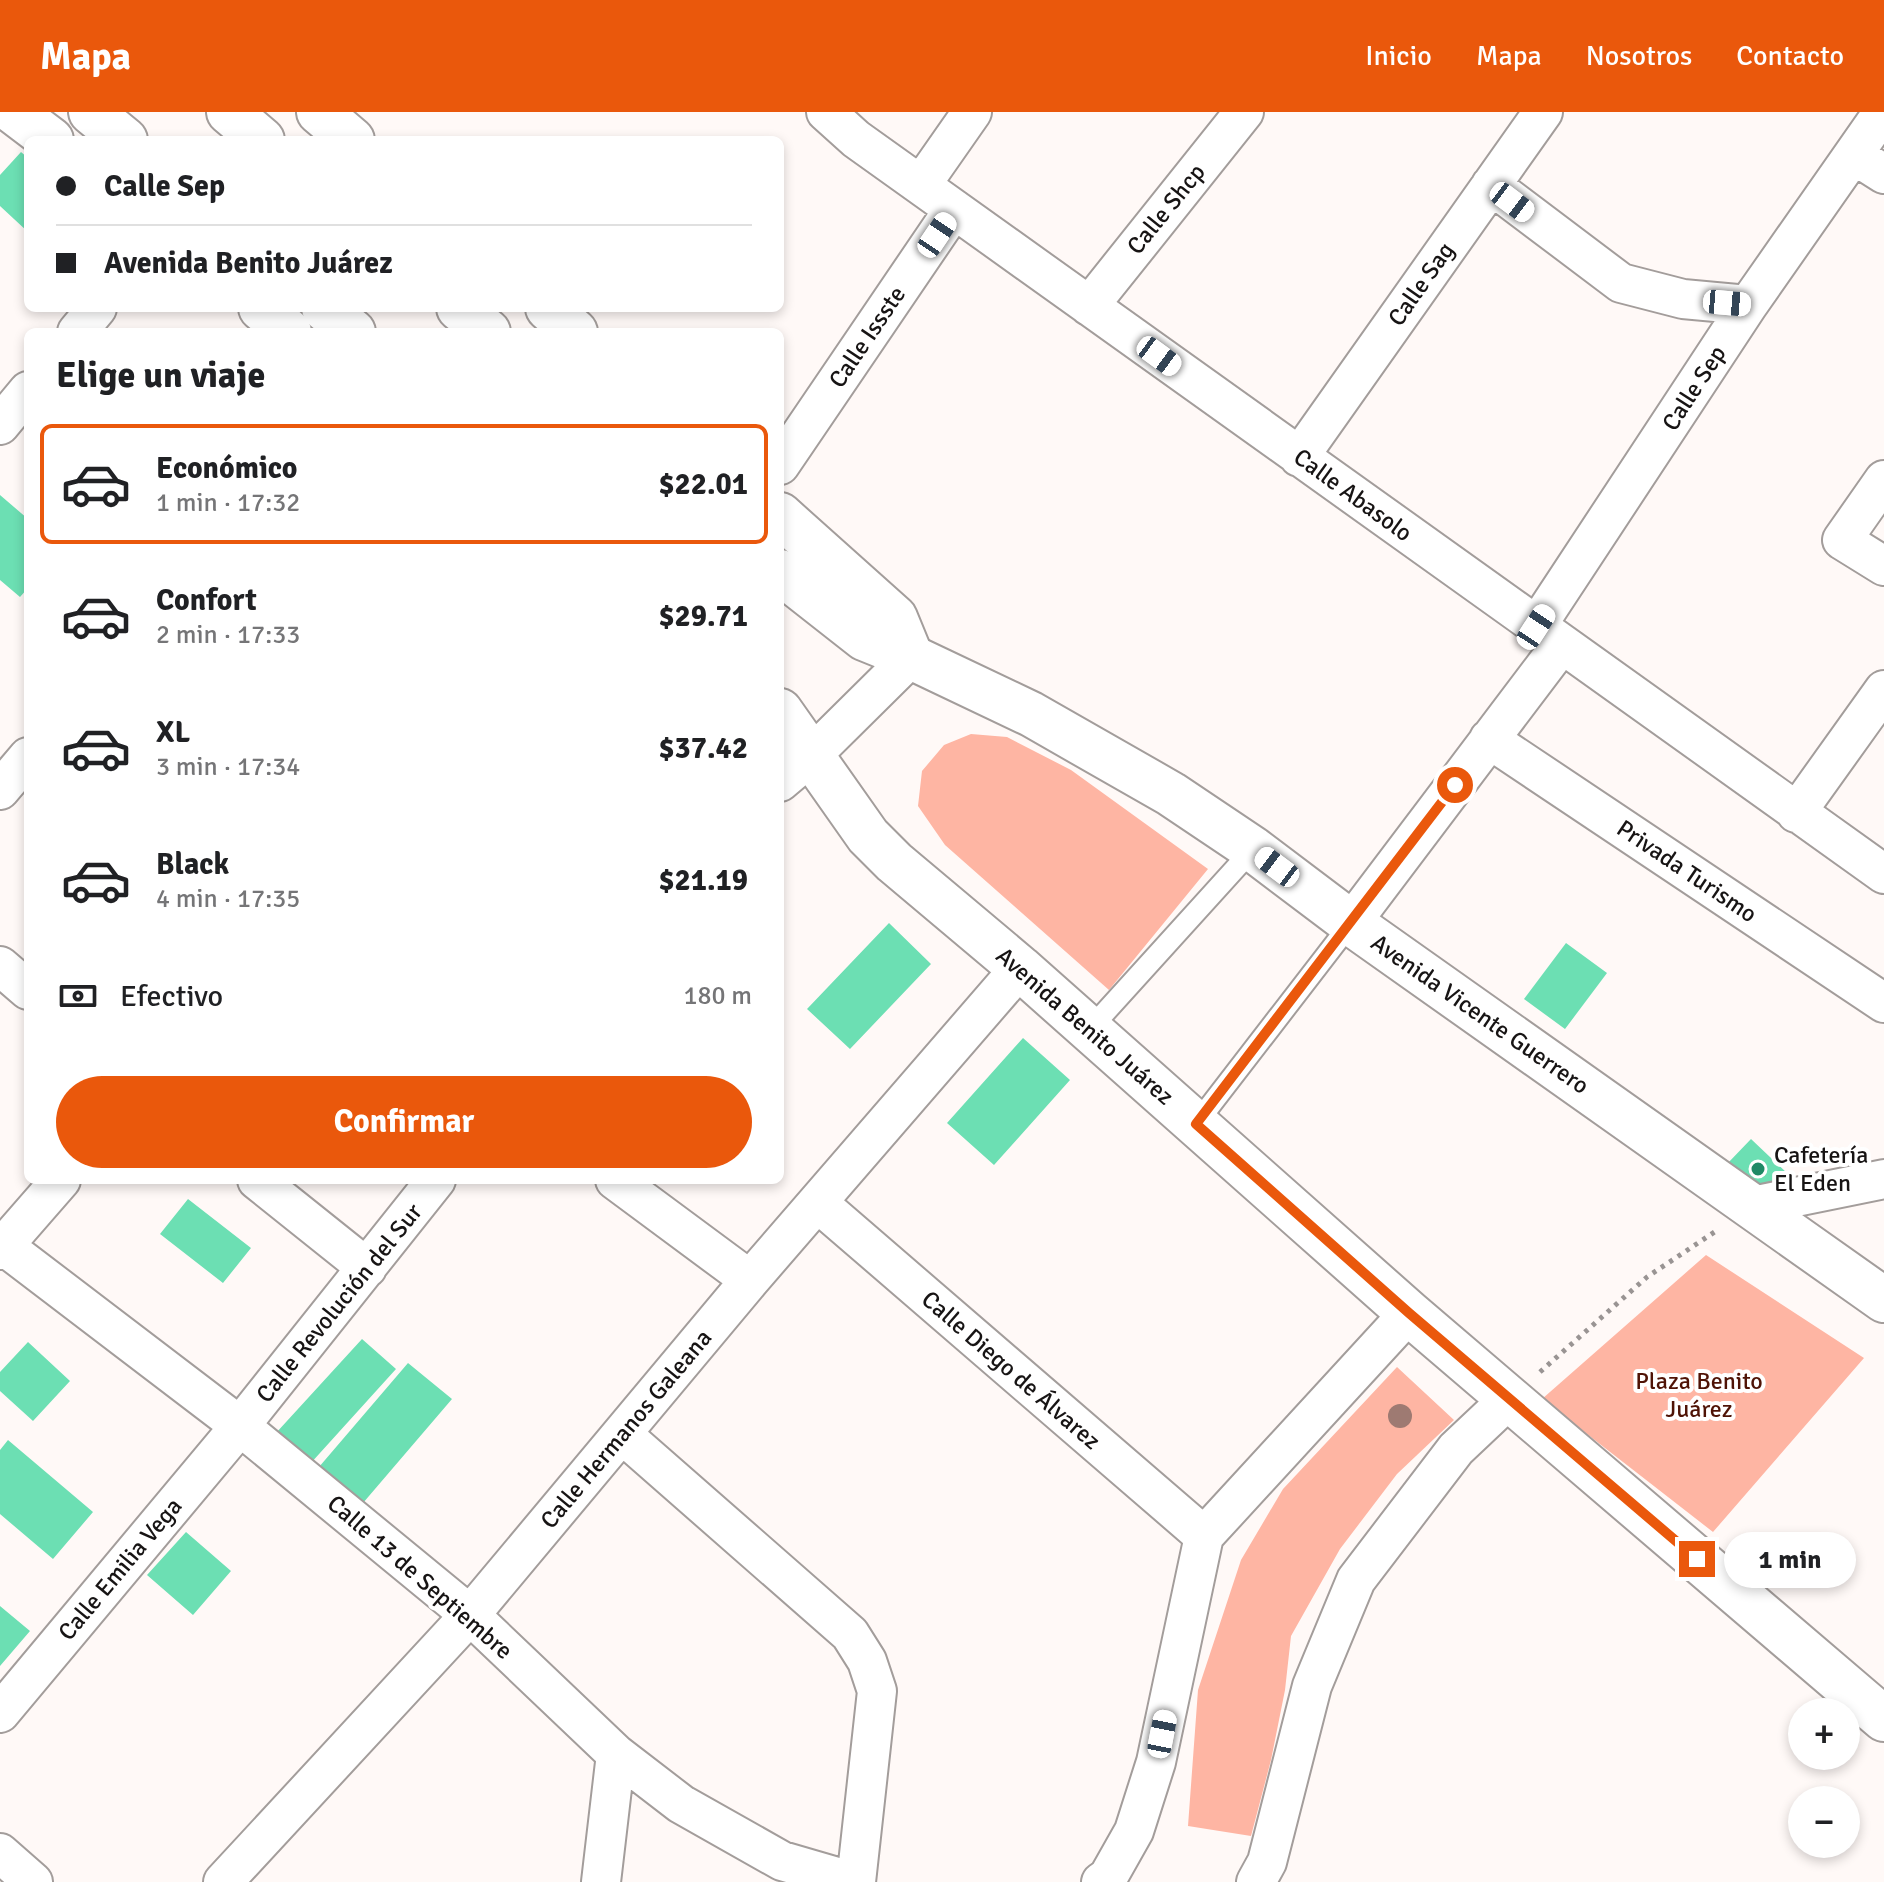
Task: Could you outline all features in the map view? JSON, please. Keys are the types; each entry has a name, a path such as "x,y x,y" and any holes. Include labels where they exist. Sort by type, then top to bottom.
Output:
{"main road":[{"path":"14,112 46,136"},
{"path":"91,112 120,136"},
{"path":"229,112 257,136"},
{"path":"319,112 347,136"},
{"path":"266,312 284,328"},
{"path":"329,312 348,328"},
{"path":"464,312 483,328"},
{"path":"552,312 570,328"},
{"path":"784,519 895,618 911,657"},
{"name":"Avenida Vicente Guerrero","path":"784,575 864,638 1031,714 1171,794 1253,849 1351,923 1884,1300"},
{"name":"Avenida Benito Juárez","path":"784,730 791,763 894,862 1020,968 1409,1313 1884,1719"}],"street":[{"name":"Calle Abasolo","path":"826,112 856,139 1884,874"},
{"path":"921,185 972,112"},
{"name":"Calle Shcp","path":"1089,306 1244,112"},
{"name":"Calle Sag","path":"1299,457 1543,112"},
{"name":"Calle Sep","path":"1351,923 1489,739 1748,305 1869,164 1883,112"},
{"path":"1491,185 1621,283 1683,299 1748,305"},
{"name":"Calle Issste","path":"784,459 954,209"},
{"path":"80,328 94,312"},
{"path":"0,425 24,396"},
{"path":"1884,480 1842,540 1884,566"},
{"path":"791,763 911,657"},
{"path":"1796,813 1884,690"},
{"name":"Privada Turismo","path":"1489,739 1884,1003"},
{"path":"0,790 24,762"},
{"path":"0,966 24,987"},
{"name":"Calle Hermanos Galeana","path":"223,1882 470,1615 750,1280 1020,968"},
{"path":"1752,1206 1884,1179"},
{"path":"1,1246 57,1184"},
{"path":"262,1184 367,1268"},
{"name":"Calle Revolución del Sur","path":"240,1426 433,1184"},
{"path":"620,1184 750,1280"},
{"name":"Calle Diego de Álvarez","path":"818,1203 1204,1536"},
{"name":"Calle 13 de Septiembre","path":"1,1246 240,1426 470,1615 616,1754 681,1804 782,1861 855,1882"},
{"path":"1101,1882 1108,1877 1134,1831 1156,1762 1204,1536 1409,1313"},
{"path":"1256,1882 1267,1862 1312,1686 1356,1580 1456,1449 1509,1399"},
{"name":"Calle Emilia Vega","path":"0,1713 240,1426"},
{"path":"623,1435 850,1634 867,1661 877,1691 855,1882"},
{"path":"601,1882 616,1754"},
{"path":"0,1853 33,1882"}],"lane":[{"path":"1089,1030 1253,849"},
{"path":"1196,1124 1351,923"}],"path":[{"path":"1509,1399 1647,1277 1752,1206"}],"green space":[{"path":"971,734 1007,737 1071,770 1208,869 1109,990 945,845 918,806 922,771 944,745"},
{"name":"Plaza Benito Juárez","path":"1706,1255 1864,1358 1713,1532 1542,1399"},
{"path":"1397,1367 1454,1420 1397,1474 1340,1549 1291,1636 1285,1690 1271,1760 1251,1836 1188,1826 1198,1690 1241,1560 1283,1489"}],"building":[{"path":"21,152 24,155 24,228 0,206 0,175"},
{"path":"0,495 24,516 24,592 20,597 0,580"},
{"path":"889,923 931,964 850,1049 807,1009"},
{"path":"1566,943 1607,973 1565,1029 1524,999"},
{"path":"1023,1038 1070,1080 994,1165 947,1123"},
{"name":"Cafetería El Eden","path":"1751,1139 1788,1174 1765,1199 1727,1164"},
{"path":"188,1199 251,1248 223,1283 160,1234"},
{"path":"362,1339 396,1369 310,1464 276,1433"},
{"path":"28,1342 70,1381 33,1421 0,1391 0,1372"},
{"path":"408,1363 452,1399 363,1503 319,1467"},
{"path":"8,1440 93,1512 53,1559 0,1514 0,1450"},
{"path":"186,1532 231,1571 193,1615 147,1575"},
{"path":"0,1606 30,1631 0,1666"}],"place":[{"name":"Cafetería El Eden","path":"1758,1169"}],"route":[{"path":"1455,785 1196,1124 1409,1313 1697,1559"}]}
